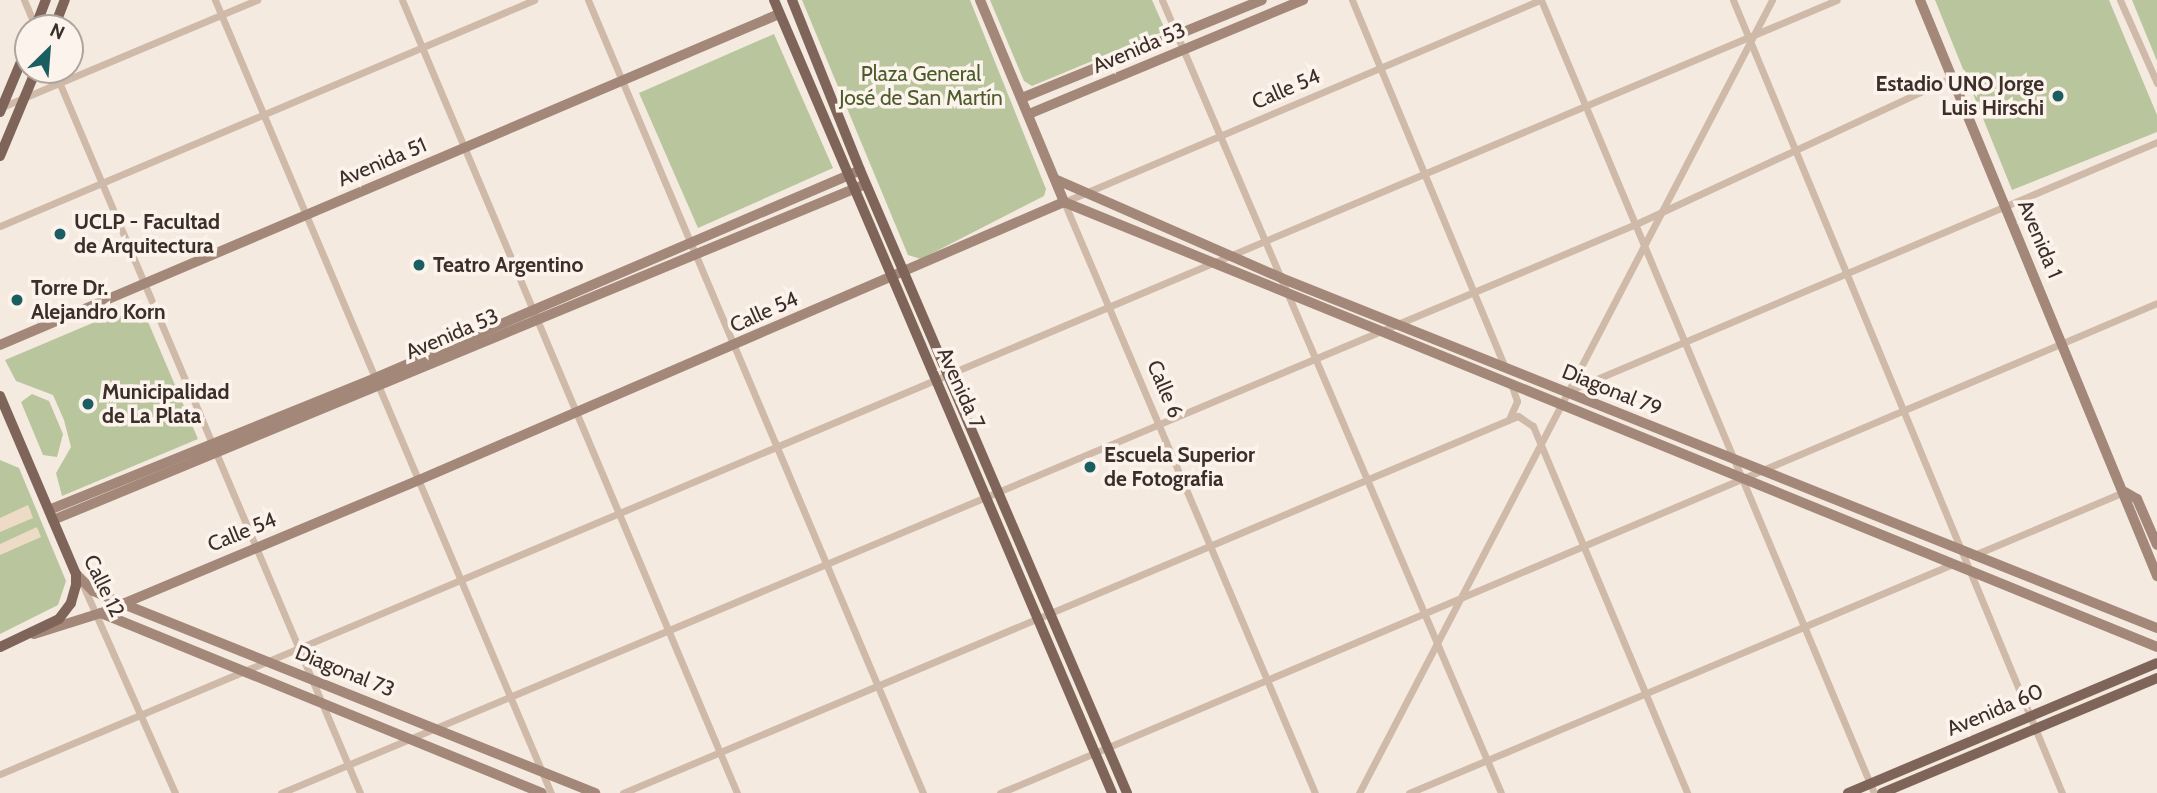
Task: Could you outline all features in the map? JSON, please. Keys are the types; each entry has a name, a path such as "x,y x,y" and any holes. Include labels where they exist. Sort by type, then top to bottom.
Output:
{"main road":[{"name":"Avenida 7","path":"774,0 852,190 937,379 1112,793"},
{"name":"Avenida 7","path":"792,0 859,170 950,374 1127,793"},
{"name":"Calle 6","path":"980,0 1064,202"},
{"name":"Avenida 53","path":"1023,99 1262,0"},
{"name":"Avenida 53","path":"1029,114 1303,0"},
{"name":"Avenida 1","path":"1920,0 2125,492 2157,576"},
{"name":"Avenida 51","path":"0,345 779,14"},
{"path":"1,109 14,78"},
{"path":"0,156 30,84"},
{"name":"Avenida 53","path":"51,515 377,382 693,248 859,170"},
{"name":"Diagonal 79","path":"1056,180 1281,278 1757,470 1965,559 2157,647"},
{"name":"Avenida 53","path":"693,248 866,184"},
{"name":"Diagonal 79","path":"1064,202 1289,296 1560,403 1952,564 1965,559 2157,628"},
{"name":"Calle 54","path":"0,647 99,614 735,346 1064,202"},
{"name":"Calle 12","path":"0,396 79,579"},
{"name":"Avenida 1","path":"2125,492 2137,499 2157,545"},
{"path":"34,634 68,609 79,579"},
{"name":"Diagonal 73","path":"79,579 121,603 595,793"},
{"name":"Diagonal 73","path":"99,614 245,670 542,793"},
{"name":"Avenida 60","path":"1848,793 1872,788 2029,716 2157,663"},
{"name":"Avenida 60","path":"1882,793 2157,678"}],"street":[{"path":"215,0 551,793"},
{"path":"84,73 257,0"},
{"path":"402,0 737,793"},
{"path":"0,226 534,0"},
{"path":"588,0 923,793"},
{"path":"1163,0 1501,793"},
{"path":"1352,0 1506,367"},
{"path":"1541,0 1872,788"},
{"name":"Calle 54","path":"1064,202 1541,0"},
{"path":"1733,0 2062,793"},
{"path":"1359,793 1458,597 1772,0"},
{"path":"0,774 1213,264 1424,172 1838,0"},
{"path":"2120,0 2157,83"},
{"path":"281,793 1394,323 1636,224 1662,208 1952,77"},
{"path":"1,109 57,84"},
{"path":"59,84 299,647 318,702 360,793"},
{"path":"1566,392 1849,275 2157,142"},
{"name":"Calle 6","path":"1064,202 1315,793"},
{"path":"1000,793 1266,677 2157,303"},
{"path":"1510,417 1517,401 1511,384"},
{"path":"623,793 1051,614 1510,417 1530,422 1687,793"},
{"path":"1965,559 2125,492"},
{"path":"1409,793 1952,564"},
{"name":"Calle 12","path":"79,579 99,614 175,793"}],"green space":[{"name":"Plaza General José de San Martín","path":"802,0 970,0 1046,189 1044,196 921,259 908,255"},
{"path":"990,0 1152,0 1164,27 1162,32 1032,86 1024,81"},
{"name":"Estadio UNO Jorge Luis Hirschi","path":"1935,0 2109,0 2157,115 2157,132 2012,190"},
{"path":"2132,0 2157,0 2157,61"},
{"path":"774,34 833,168 698,228 639,93"},
{"path":"140,303 198,439 62,496 56,473 71,447 64,420 53,395 16,381 5,360"},
{"path":"32,394 49,401 63,434 57,457 43,455 21,402"},
{"path":"0,460 19,468 66,581 58,605 0,634"}],"shaded area":[{"path":"28,505 33,518 0,532 0,518"},
{"path":"37,527 41,537 0,555 0,544"}],"place":[{"name":"Estadio UNO Jorge Luis Hirschi","path":"2058,96"},
{"name":"UCLP - Facultad de Arquitectura","path":"60,234"},
{"name":"Teatro Argentino","path":"419,265"},
{"name":"Torre Dr. Alejandro Korn","path":"17,300"},
{"name":"Municipalidad de La Plata","path":"88,404"},
{"name":"Escuela Superior de Fotografia","path":"1090,467"}]}
